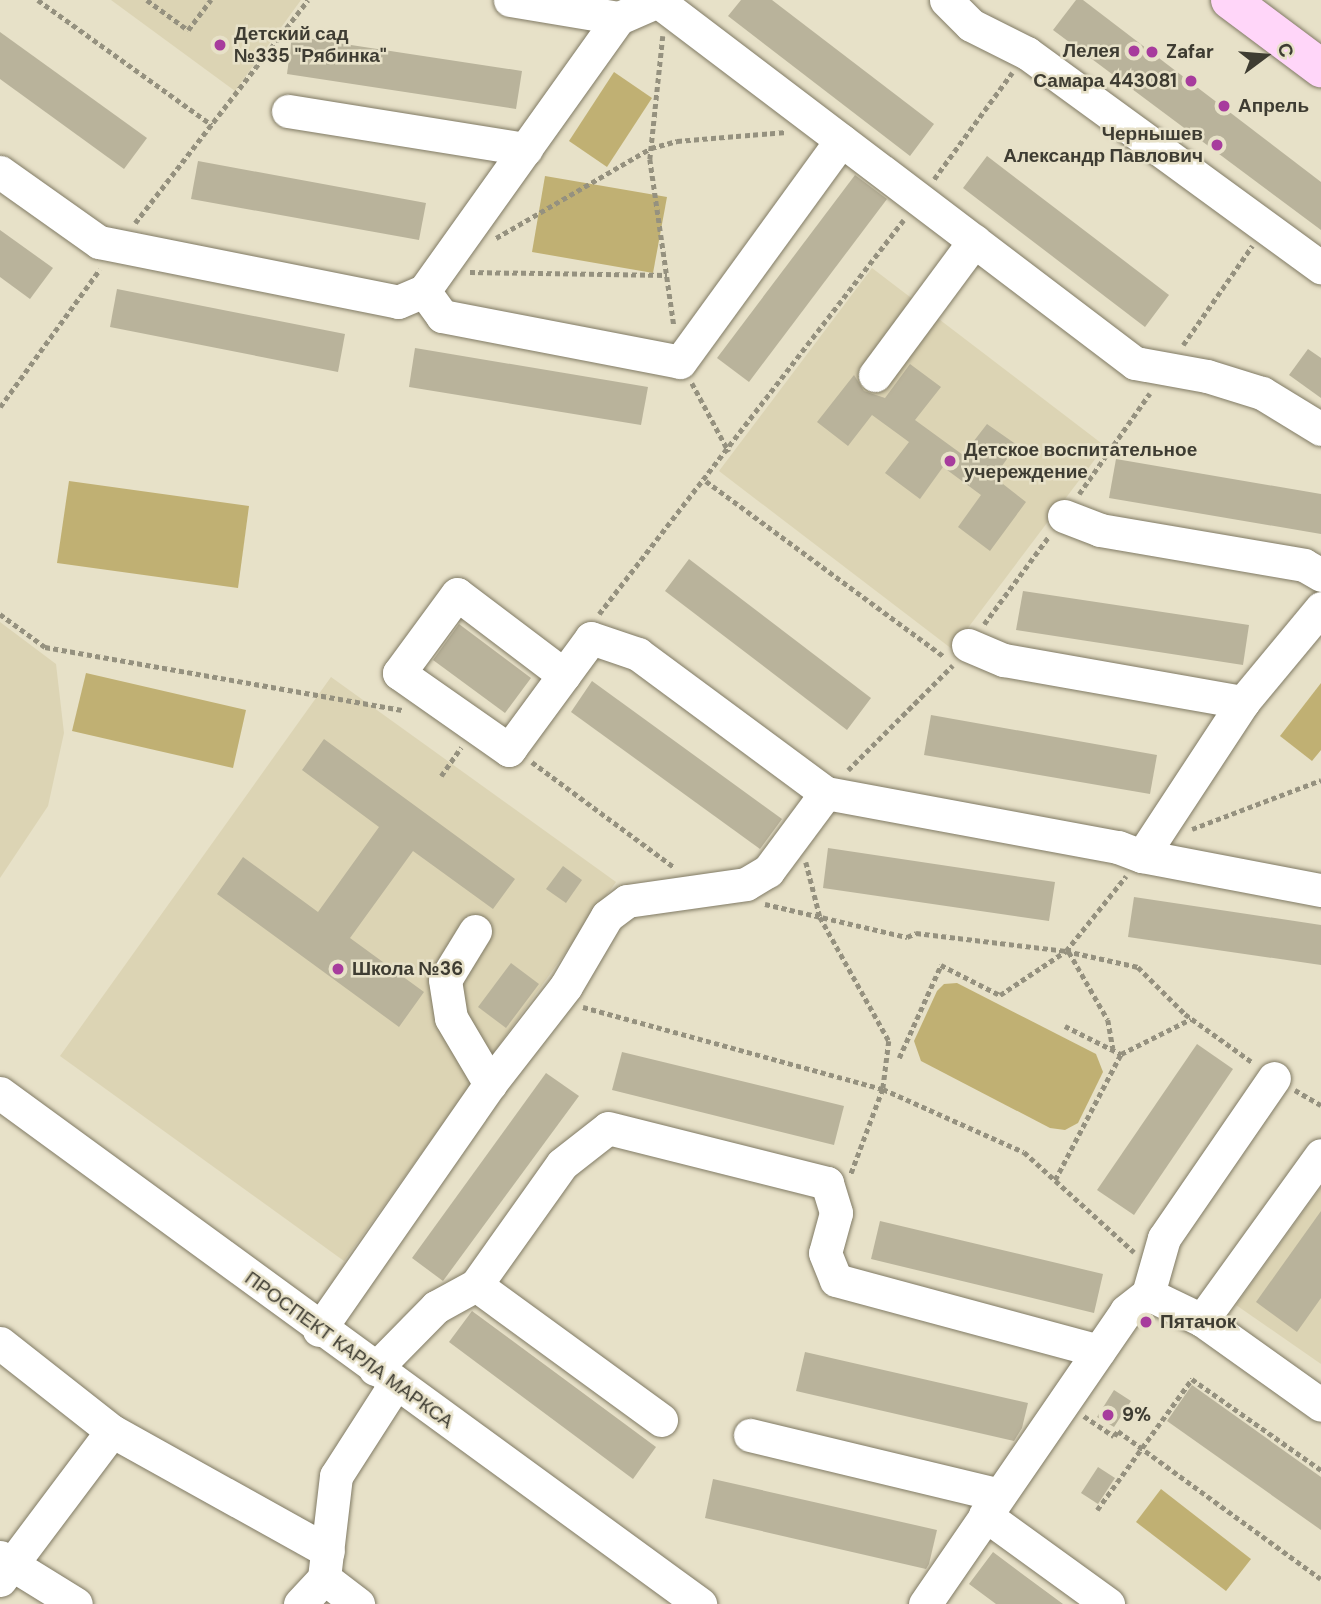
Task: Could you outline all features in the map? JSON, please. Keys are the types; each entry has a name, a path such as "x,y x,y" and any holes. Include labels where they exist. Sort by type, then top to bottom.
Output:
{"main road":[{"path":"1230,0 1321,68"}],"street":[{"path":"510,0 619,18 662,3 1135,363 1262,393 1321,429"},
{"path":"946,0 971,25 1027,52 1321,267"},
{"path":"0,172 99,242 398,302 431,281 619,18"},
{"path":"288,111 526,149"},
{"path":"431,281 442,316 680,362 833,134"},
{"path":"875,375 974,241"},
{"path":"1063,516 1100,530 1304,565 1321,575"},
{"path":"564,675 457,594 399,673 475,726 511,747 564,675 591,638 638,654 826,793 1145,851 1321,890"},
{"path":"1145,851 1243,702 1321,608"},
{"path":"961,655 1004,660 1243,702"},
{"path":"319,1329 490,1084 555,1000 607,916 627,901 746,884 768,871 826,793"},
{"path":"475,931 445,980 451,1018 490,1084"},
{"path":"925,1604 1126,1311 1151,1282 1164,1238 1275,1078"},
{"name":"ПРОСПЕКТ КАРЛА МАРКСА","path":"0,1093 319,1329 700,1604"},
{"path":"300,1604 326,1565 335,1476 385,1377 436,1307 476,1285 562,1164 608,1128 827,1183 836,1213 825,1253 836,1280 1099,1351"},
{"path":"1202,1320 1321,1155"},
{"path":"1151,1282 1321,1405"},
{"path":"476,1285 661,1420"},
{"path":"0,1343 112,1431 326,1565 358,1604"},
{"path":"76,1604 4,1567 112,1431"},
{"path":"750,1435 992,1505 1108,1604"}],"path":[{"path":"38,0 212,125"},
{"path":"147,0 188,30 211,0"},
{"path":"0,407 117,245 308,0"},
{"path":"662,3 651,148 667,275 680,362 729,452"},
{"path":"591,638 596,619 729,452 1027,52"},
{"path":"485,244 651,148 677,141 833,134"},
{"path":"826,793 961,655 1063,516 1265,227"},
{"path":"431,281 667,275"},
{"path":"706,481 961,655"},
{"path":"0,614 45,647 412,712"},
{"path":"441,776 475,726"},
{"path":"511,747 706,890"},
{"path":"899,1058 940,965 1000,995 1068,951 1145,851 1321,780"},
{"path":"798,831 820,917 889,1041 883,1089 836,1213"},
{"path":"757,902 907,937 916,933 1068,951 1138,967 1185,1014"},
{"path":"1068,951 1108,1020 1113,1050"},
{"path":"555,1000 883,1089 1024,1152 1055,1180 1151,1282"},
{"path":"1055,1180 1121,1054 1191,1019"},
{"path":"1065,1026 1121,1054"},
{"path":"1097,1510 1192,1379 1321,1470"},
{"path":"1063,1402 1142,1448 1321,1579"}],"shaded area":[{"name":"Детский сад №335 \"Рябинка\"","path":"111,0 301,0 235,91"},
{"path":"614,72 652,98 607,167 569,141"},
{"path":"545,176 667,197 653,273 532,252"},
{"path":"872,268 1105,446 952,649 719,471"},
{"path":"69,481 249,506 238,588 57,563"},
{"path":"0,622 56,664 64,733 48,806 0,878"},
{"path":"86,673 246,710 233,768 72,731"},
{"name":"Школа №36","path":"331,677 616,882 344,1261 60,1056"},
{"path":"1321,683 1321,750 1312,761 1280,736"},
{"path":"957,983 1096,1054 1103,1072 1078,1123 1065,1130 1050,1128 921,1061 914,1041 937,991 944,984"},
{"path":"1321,1187 1321,1364 1236,1305"},
{"path":"1161,1489 1251,1559 1226,1591 1136,1522"}],"building":[{"path":"741,0 772,0 934,124 910,156 728,16"},
{"path":"1076,0 1083,0 1321,182 1321,230 1053,30"},
{"path":"0,32 147,138 124,169 0,79"},
{"path":"292,36 522,71 516,109 287,74"},
{"path":"987,156 1169,295 1145,327 963,188"},
{"path":"198,161 426,203 419,240 191,199"},
{"path":"855,175 887,199 749,382 717,358"},
{"path":"0,230 53,268 30,299 0,277"},
{"path":"117,289 345,334 338,372 110,327"},
{"path":"415,348 648,387 641,425 409,387"},
{"path":"1308,349 1321,358 1321,398 1289,375"},
{"name":"Детское воспитательное учереждение","path":"910,364 941,387 915,420 963,455 987,424 1017,445 994,477 1026,502 990,551 958,527 981,495 943,467 920,499 885,473 909,442 872,415 848,446 817,422 854,375 864,391 885,398"},
{"path":"1116,459 1321,494 1321,534 1109,498"},
{"path":"689,559 871,698 847,730 665,591"},
{"path":"1023,591 1249,625 1243,665 1016,630"},
{"path":"459,624 531,678 505,713 433,660"},
{"path":"592,681 782,819 760,849 571,712"},
{"path":"931,715 1157,755 1150,794 924,755"},
{"path":"324,739 515,879 493,909 413,851 350,938 424,992 399,1027 217,894 243,857 318,912 379,827 302,770"},
{"path":"828,848 1055,882 1049,921 823,888"},
{"path":"563,866 582,880 566,903 546,889"},
{"path":"1134,897 1321,925 1321,965 1128,937"},
{"path":"511,963 539,984 506,1028 478,1007"},
{"path":"1197,1044 1233,1069 1134,1215 1097,1190"},
{"path":"622,1052 844,1106 834,1145 612,1090"},
{"path":"546,1073 579,1096 443,1281 412,1258"},
{"path":"1321,1211 1321,1298 1297,1332 1256,1302"},
{"path":"880,1221 1103,1274 1094,1313 871,1259"},
{"path":"472,1311 656,1447 633,1479 449,1342"},
{"path":"805,1352 1028,1403 1022,1428 1014,1441 796,1391"},
{"path":"1192,1385 1321,1477 1321,1530 1167,1421"},
{"path":"1114,1390 1131,1401 1114,1427 1097,1417"},
{"path":"1098,1467 1115,1478 1098,1504 1081,1493"},
{"path":"713,1479 937,1530 929,1564 926,1569 705,1518"},
{"path":"993,1552 1063,1604 996,1604 969,1584"}],"place":[{"name":"Детский сад №335 \"Рябинка\"","path":"220,45"},
{"name":"Лелея","path":"1134,51"},
{"name":"Zafar","path":"1152,52"},
{"name":"Самара 443081","path":"1191,81"},
{"name":"Апрель","path":"1224,106"},
{"name":"Чернышев Александр Павлович","path":"1217,145"},
{"name":"Детское воспитательное учереждение","path":"950,461"},
{"name":"Школа №36","path":"338,969"},
{"name":"Пятачок","path":"1146,1322"},
{"name":"9%","path":"1108,1415"}]}
